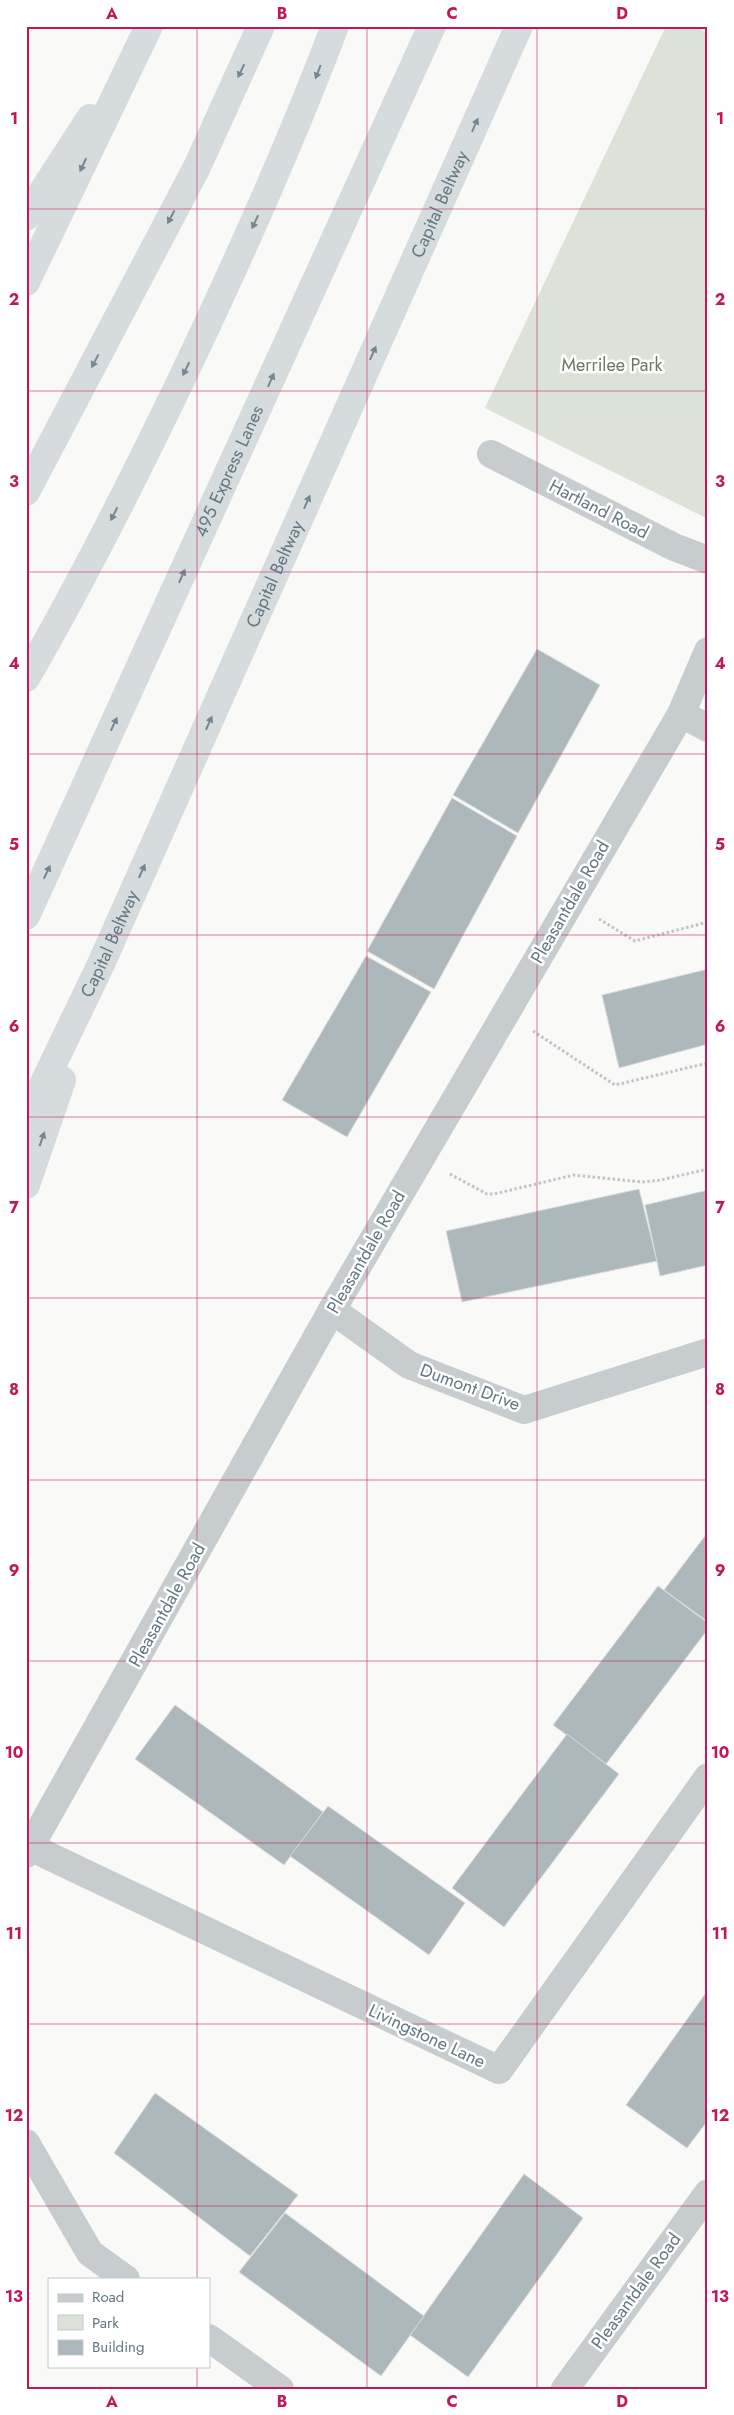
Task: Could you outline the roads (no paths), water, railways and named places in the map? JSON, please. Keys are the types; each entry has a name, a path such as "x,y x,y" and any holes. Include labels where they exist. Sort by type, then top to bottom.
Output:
{"highway":[{"path":"26,217 149,26"},
{"path":"26,282 149,26"},
{"path":"26,492 196,167 261,26"},
{"path":"26,678 153,438 211,316 268,193 335,26"},
{"name":"495 Express Lanes","path":"26,916 432,26"},
{"name":"Capital Beltway","path":"26,1120 101,964 519,26"},
{"path":"26,1185 101,964"}],"street":[{"name":"Hartland Road","path":"491,454 674,547 708,560"},
{"name":"Pleasantdale Road","path":"28,1851 332,1310 681,714 708,652"},
{"path":"681,714 708,728"},
{"name":"Dumont Drive","path":"332,1310 409,1365 524,1410 708,1352"},
{"name":"Livingstone Lane","path":"28,1851 499,2070 708,1777"},
{"path":"26,2143 90,2253 125,2278"},
{"name":"Pleasantdale Road","path":"565,2389 708,2193"},
{"path":"210,2339 280,2389"}],"park label":[{"name":"Merrilee Park","path":"612,365"}]}
